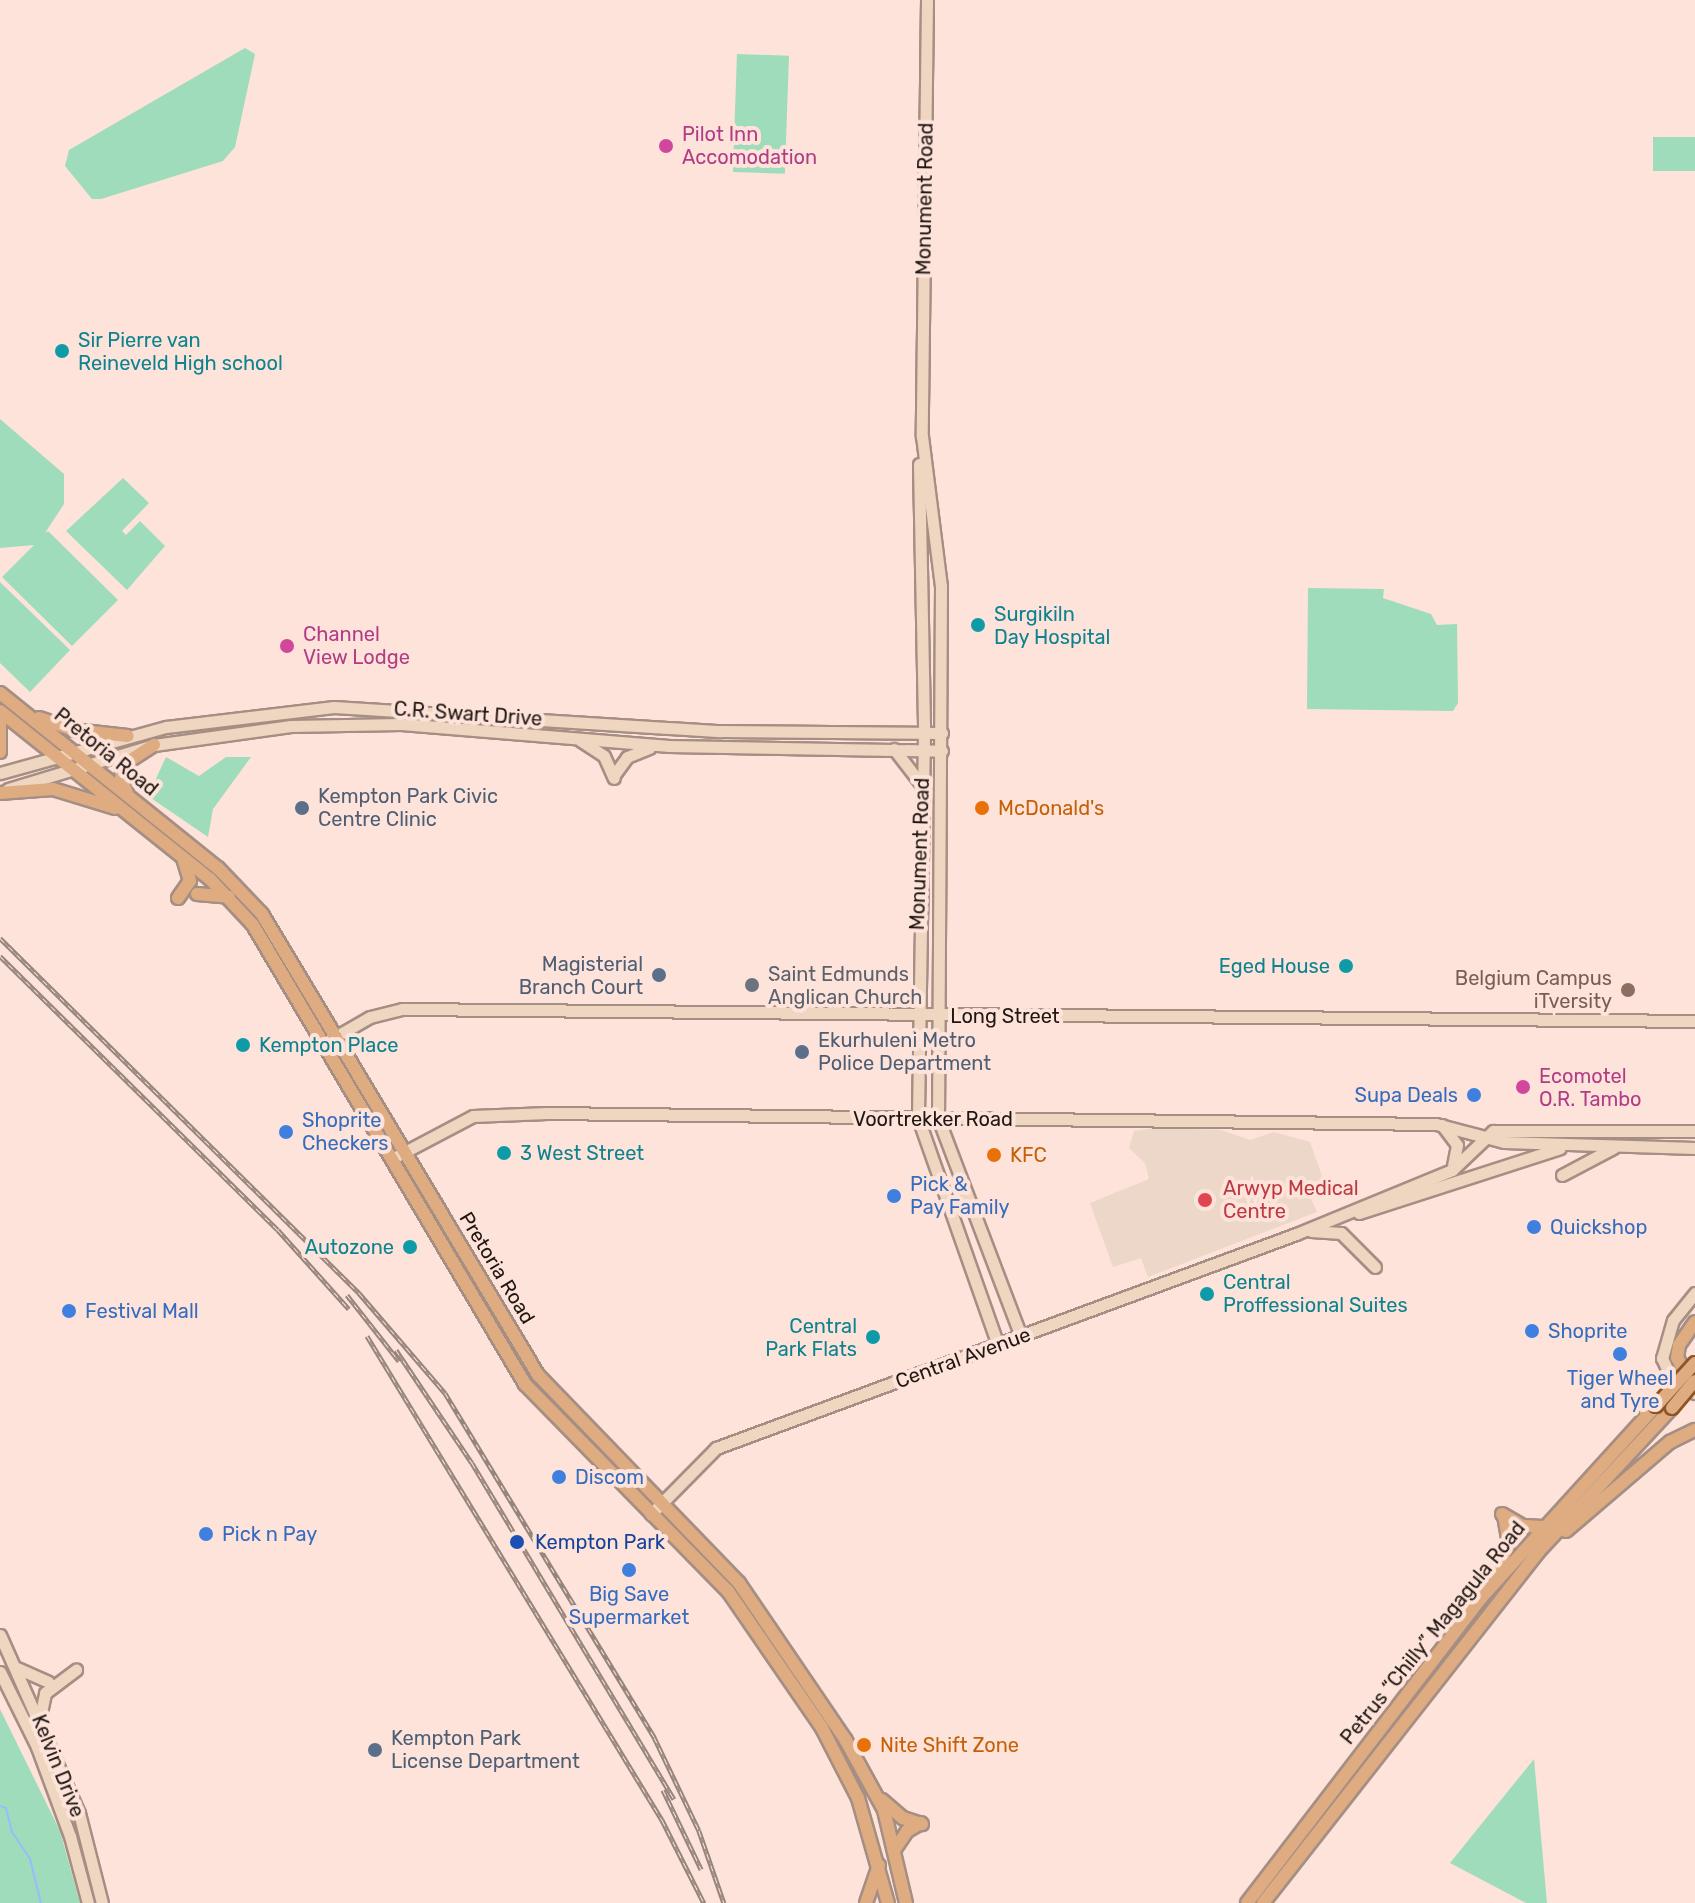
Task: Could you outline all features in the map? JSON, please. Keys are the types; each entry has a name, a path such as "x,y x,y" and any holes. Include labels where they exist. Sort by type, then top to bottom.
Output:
{"main road":[{"name":"Monument Road","path":"927,0 922,447 924,734 917,1015 918,1118 998,1345"},
{"name":"Monument Road","path":"922,447 940,573 942,751 936,1015 938,1118 1021,1336"},
{"name":"Pretoria Road","path":"0,693 218,868 257,908 549,1390 746,1612 844,1767 880,1861 888,1903"},
{"name":"C.R. Swart Drive","path":"0,773 128,736 220,717 334,707 665,729 942,733"},
{"name":"Pretoria Road","path":"0,711 183,858 229,897 253,925 525,1384 756,1605 877,1795 895,1849 906,1903"},
{"path":"28,714 74,730 128,736"},
{"path":"0,721 0,752"},
{"name":"C.R. Swart Drive","path":"0,792 154,745 291,726 389,724 669,746 942,751"},
{"path":"575,738 600,752 614,776 635,751 669,746"},
{"path":"128,796 121,779 123,765 154,745"},
{"path":"894,749 911,765 922,788"},
{"path":"0,792 53,789 129,814"},
{"path":"178,898 190,881 183,858"},
{"path":"197,894 229,897"},
{"name":"Long Street","path":"323,1044 370,1017 402,1009 1695,1021"},
{"name":"Voortrekker Road","path":"392,1159 480,1115 1442,1124 1483,1136 1512,1128 1695,1131"},
{"path":"1442,1124 1457,1145 1452,1170"},
{"path":"1357,1212 1452,1170 1483,1136 1572,1145 1695,1148"},
{"name":"Central Avenue","path":"655,1510 716,1448 1357,1212 1572,1145"},
{"path":"1562,1175 1617,1146"},
{"name":"Central Avenue","path":"1296,1234 1357,1212"},
{"path":"1311,1231 1341,1233 1375,1267"},
{"path":"1695,1293 1673,1320 1662,1358 1671,1377 1695,1393"},
{"path":"1695,1322 1679,1345 1677,1358 1695,1384"},
{"name":"Petrus “Chilly” Magagula Road","path":"1247,1903 1481,1598 1695,1363"},
{"name":"Petrus “Chilly” Magagula Road","path":"1263,1903 1540,1551 1695,1384"},
{"path":"1540,1551 1670,1442 1695,1430"},
{"path":"1481,1598 1506,1554 1503,1515 1523,1526 1543,1527"},
{"name":"Kelvin Drive","path":"0,1635 79,1813 102,1903"},
{"path":"16,1668 48,1682"},
{"path":"40,1720 45,1693 76,1670"},
{"name":"Kelvin Drive","path":"0,1672 37,1747 70,1836 88,1903"},
{"path":"877,1795 898,1815 921,1824 907,1831 895,1849"},
{"path":"866,1903 880,1861"},
{"path":"897,1903 902,1882"}],"shaded area":[{"name":"Arwyp Medical Centre","path":"1154,1128 1221,1130 1250,1140 1274,1132 1310,1142 1326,1187 1310,1196 1317,1212 1148,1277 1141,1258 1113,1267 1090,1203 1149,1179 1145,1163 1129,1148 1134,1131"}],"green space":[{"path":"245,48 255,54 235,147 223,161 101,199 92,199 65,166 69,150"},
{"path":"737,54 789,56 785,174 733,172"},
{"path":"1653,137 1695,137 1695,171 1653,171"},
{"path":"0,419 64,474 64,504 45,533 48,531 118,600 72,646 2,577 34,545 0,548"},
{"path":"123,478 149,503 122,531 126,535 140,521 165,546 127,590 66,531"},
{"path":"0,582 70,650 30,692 0,663"},
{"path":"1308,588 1384,589 1383,598 1431,614 1437,625 1457,624 1458,703 1453,711 1307,709"},
{"path":"166,757 199,776 226,757 251,757 213,809 208,837 148,796"},
{"path":"0,1709 60,1831 80,1903 0,1903"},
{"path":"1534,1759 1547,1903 1526,1903 1450,1863"}],"waterway":[{"path":"0,1806 6,1808 12,1832 30,1859 41,1903"}],"railway":[{"path":"0,938 359,1293 445,1393 654,1737 699,1831 724,1903"},
{"path":"0,956 278,1230 349,1309"},
{"path":"347,1295 399,1361"},
{"path":"367,1336 662,1820 704,1903"},
{"path":"396,1350 472,1463 674,1799"},
{"path":"663,1790 701,1869"}],"place":[{"name":"Pilot Inn Accomodation","path":"666,146"},
{"name":"Sir Pierre van Reineveld High school","path":"62,351"},
{"name":"Surgikiln Day Hospital","path":"978,625"},
{"name":"Channel View Lodge","path":"287,646"},
{"name":"Kempton Park Civic Centre Clinic","path":"302,808"},
{"name":"McDonald's","path":"982,808"},
{"name":"Eged House","path":"1346,966"},
{"name":"Magisterial Branch Court","path":"659,975"},
{"name":"Saint Edmunds Anglican Church","path":"752,985"},
{"name":"Belgium Campus iTversity","path":"1628,990"},
{"name":"Kempton Place","path":"243,1045"},
{"name":"Ekurhuleni Metro Police Department","path":"802,1052"},
{"name":"Ecomotel O.R. Tambo","path":"1523,1087"},
{"name":"Supa Deals","path":"1474,1095"},
{"name":"Shoprite Checkers","path":"286,1132"},
{"name":"3 West Street","path":"504,1153"},
{"name":"KFC","path":"994,1155"},
{"name":"Pick & Pay Family","path":"894,1196"},
{"name":"Arwyp Medical Centre","path":"1205,1200"},
{"name":"Quickshop","path":"1534,1227"},
{"name":"Autozone","path":"410,1247"},
{"name":"Central Proffessional Suites","path":"1207,1294"},
{"name":"Festival Mall","path":"69,1311"},
{"name":"Shoprite","path":"1532,1331"},
{"name":"Central Park Flats","path":"873,1337"},
{"name":"Tiger Wheel and Tyre","path":"1620,1354"},
{"name":"Discom","path":"559,1477"},
{"name":"Pick n Pay","path":"206,1534"},
{"name":"Kempton Park","path":"517,1542"},
{"name":"Big Save Supermarket","path":"629,1570"},
{"name":"Nite Shift Zone","path":"864,1745"},
{"name":"Kempton Park License Department","path":"375,1750"}]}
